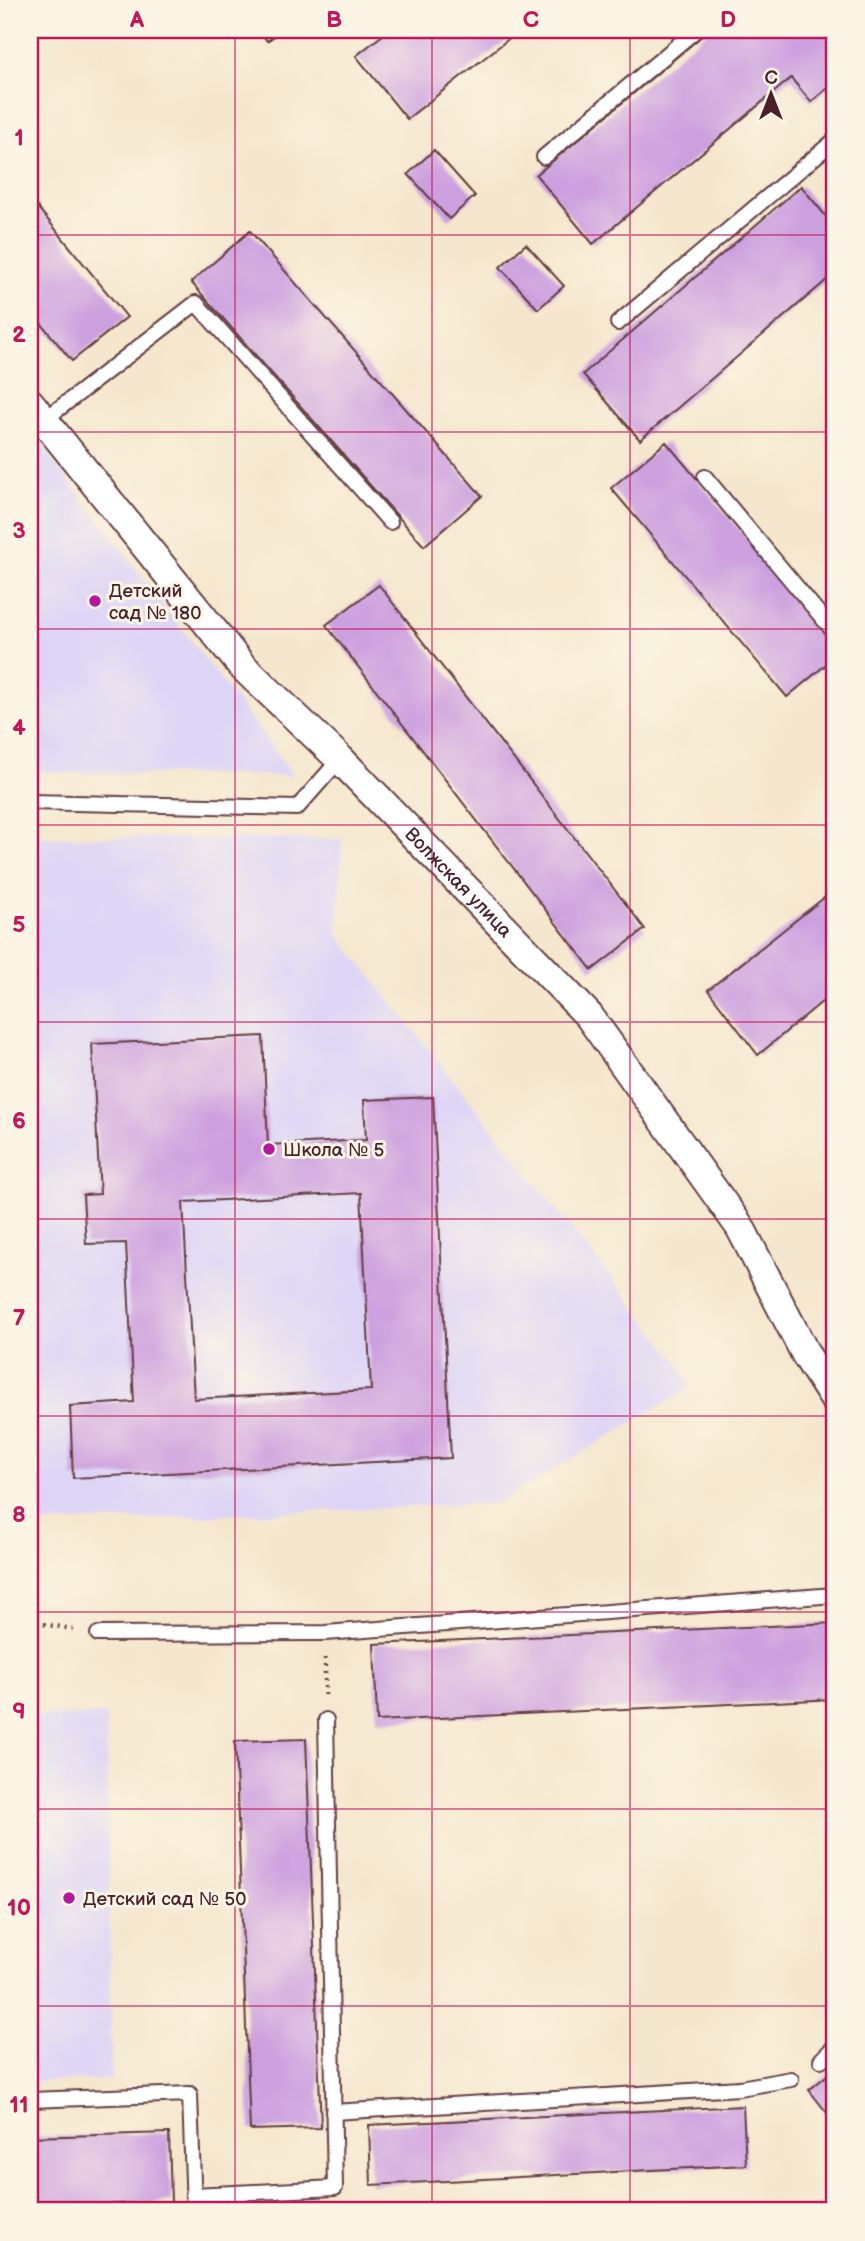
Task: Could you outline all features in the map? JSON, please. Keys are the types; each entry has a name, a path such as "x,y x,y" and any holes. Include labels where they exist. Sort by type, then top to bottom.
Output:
{"street":[{"name":"Волжская улица","path":"37,411 242,666 340,759 589,1016 740,1227 806,1355 835,1400"}],"lane":[{"path":"544,157 696,30"},
{"path":"618,323 835,140"},
{"path":"37,411 196,303 390,522"},
{"path":"705,477 835,633"},
{"path":"30,802 297,808 340,759"},
{"path":"98,1634 324,1633 835,1595"},
{"path":"192,2195 335,2188 326,1720"},
{"path":"821,2060 835,2046"},
{"path":"333,2112 740,2088 791,2078"},
{"path":"30,2101 190,2094 194,2211"}],"path":[{"path":"30,1622 98,1634"},
{"path":"324,1633 326,1720"}],"shaded area":[{"name":"Детский сад № 180","path":"30,430 294,776 30,772"},
{"name":"Школа № 5","path":"30,837 342,839 338,935 679,1363 691,1387 498,1503 30,1524"},
{"name":"Детский сад № 50","path":"106,1715 112,2080 30,2081 30,1716"}],"building":[{"path":"259,30 283,30 267,41"},
{"path":"389,30 520,30 407,119 356,56"},
{"path":"709,30 835,30 835,82 811,102 791,78 593,244 536,175"},
{"path":"434,150 475,196 449,219 408,174"},
{"path":"801,186 835,227 835,273 640,440 583,374"},
{"path":"30,198 127,317 72,361 30,310"},
{"path":"250,231 482,496 424,546 191,282"},
{"path":"526,244 564,286 538,309 500,267"},
{"path":"666,442 835,644 835,657 787,697 611,488"},
{"path":"379,585 645,929 592,970 326,625"},
{"path":"835,889 835,991 758,1055 708,990"},
{"path":"263,1036 268,1145 366,1140 364,1100 433,1097 451,1458 73,1478 70,1406 134,1402 126,1243 86,1244 83,1195 100,1194 92,1044","holes":["361,1193 371,1390 194,1399 183,1202"]},
{"path":"835,1623 835,1699 377,1721 374,1644"},
{"path":"306,1739 321,2128 250,2130 235,1741"},
{"path":"835,2069 835,2123 809,2090"},
{"path":"743,2106 746,2165 371,2185 369,2125"},
{"path":"169,2133 171,2202 30,2207 30,2137"}],"place":[{"name":"Детский сад № 180","path":"95,601"},
{"name":"Школа № 5","path":"269,1149"},
{"name":"Детский сад № 50","path":"69,1898"}]}
